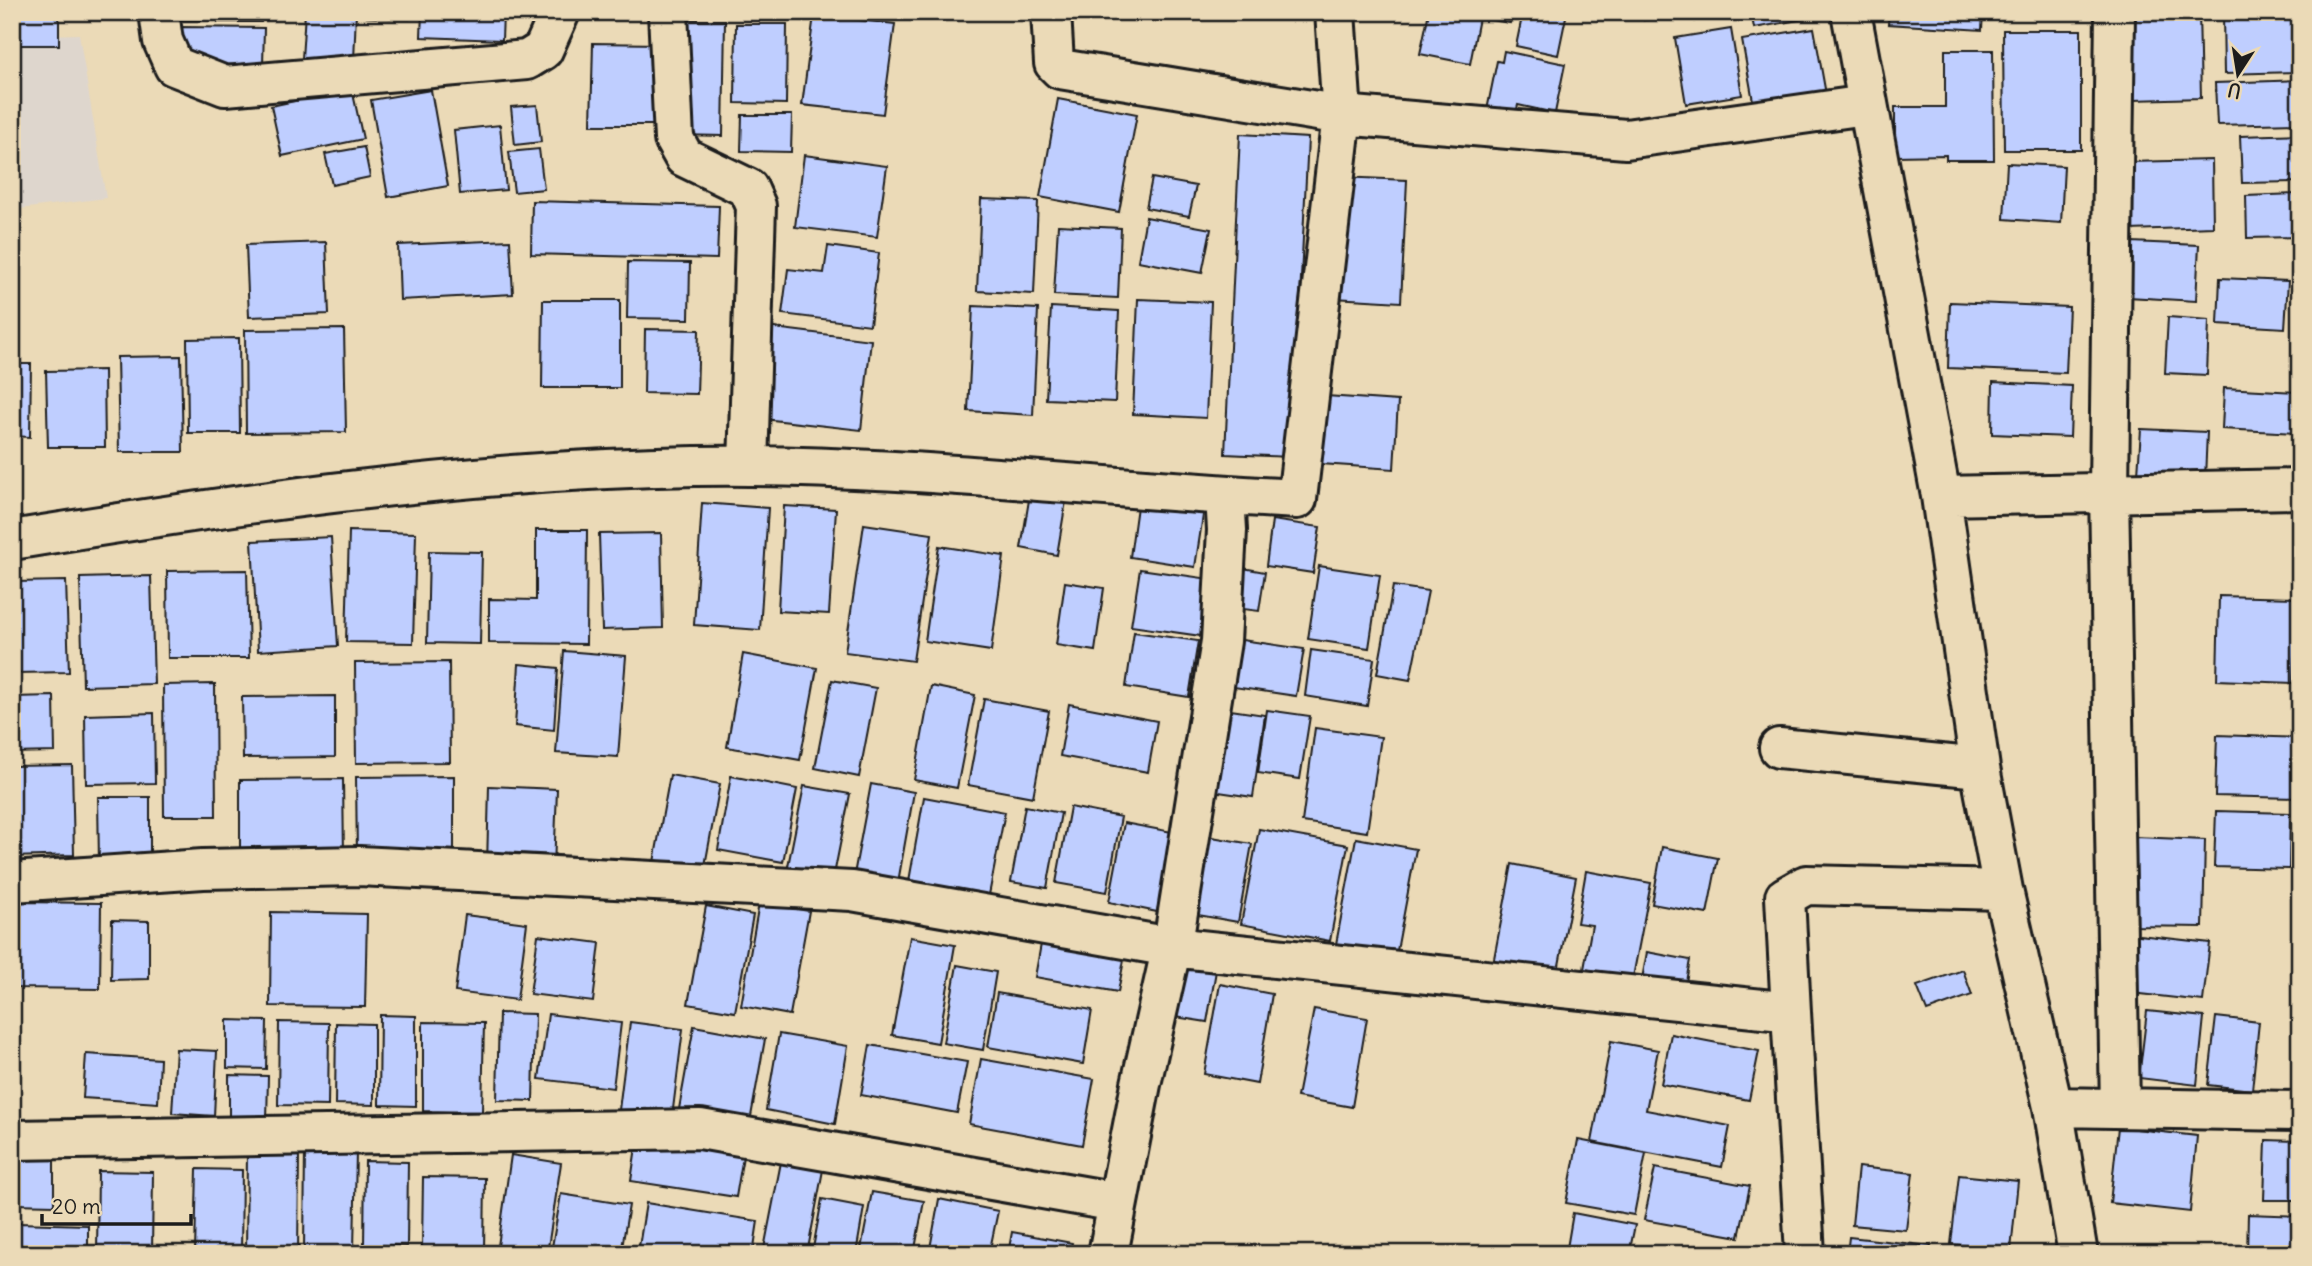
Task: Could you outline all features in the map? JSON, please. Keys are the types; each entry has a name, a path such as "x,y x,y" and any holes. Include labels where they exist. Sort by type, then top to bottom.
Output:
{"street":[{"path":"159,12 163,41 174,66 225,86 527,61 543,50 560,12"},
{"path":"668,12 674,139 684,157 748,188 756,206 748,466"},
{"path":"1051,12 1055,63 1060,69 1342,115 1626,139 1866,105"},
{"path":"12,540 186,511 335,492 547,472 748,466 818,467 1017,478 1297,499 1342,115 1335,12"},
{"path":"1851,12 1866,105 1941,496 1980,768 2003,890 2053,1107 2078,1254"},
{"path":"2115,12 2109,491 2120,1108"},
{"path":"1941,496 2300,489"},
{"path":"1108,1254 1171,947 1222,640 1226,495"},
{"path":"1779,748 1980,768"},
{"path":"12,882 203,869 359,866 852,891 1171,947 1791,1012"},
{"path":"1805,1254 1784,925 1785,897 1795,888 1806,885 2003,890"},
{"path":"2053,1107 2300,1111"},
{"path":"12,1140 699,1129 1117,1202"}],"shaded area":[{"path":"79,34 106,198 12,210 12,36"}],"building":[{"path":"12,12 59,12 59,45 12,45"},
{"path":"166,12 209,12 209,20 165,20"},
{"path":"218,12 261,12 261,22 218,22"},
{"path":"305,12 356,12 354,61 302,59"},
{"path":"368,12 409,12 409,19 367,17"},
{"path":"422,12 503,12 502,40 421,37"},
{"path":"1429,12 1513,12 1510,23 1479,18 1470,64 1420,54"},
{"path":"1523,12 1567,12 1558,55 1516,46"},
{"path":"1643,12 1683,12 1683,13 1644,20"},
{"path":"1693,12 1742,12 1743,13 1695,21"},
{"path":"1751,12 1820,12 1821,16 1754,28"},
{"path":"1889,12 1983,12 1982,30 1888,24"},
{"path":"2130,12 2199,12 2201,98 2133,100"},
{"path":"2295,12 2297,72 2224,74 2223,14"},
{"path":"814,15 895,24 883,114 802,105"},
{"path":"678,20 725,20 723,136 677,135"},
{"path":"736,24 787,24 786,104 735,103"},
{"path":"181,27 264,28 263,65 181,64"},
{"path":"1814,28 1827,100 1755,112 1742,40"},
{"path":"1731,29 1742,95 1686,104 1675,38"},
{"path":"2003,30 2081,30 2081,150 2004,150"},
{"path":"593,43 660,44 658,125 591,125"},
{"path":"1945,50 1993,50 1994,160 1946,160 1946,155 1895,156 1895,107 1945,107"},
{"path":"1504,51 1565,64 1555,113 1518,105 1513,125 1485,120 1497,61 1502,62"},
{"path":"2300,80 2300,123 2217,125 2215,83"},
{"path":"352,89 363,139 282,156 271,106"},
{"path":"431,90 448,186 388,197 371,100"},
{"path":"1058,99 1137,114 1119,212 1040,197"},
{"path":"537,105 541,142 515,145 511,107"},
{"path":"742,115 792,115 791,152 741,151"},
{"path":"500,125 506,190 460,194 454,130"},
{"path":"1240,134 1308,138 1292,457 1225,454"},
{"path":"2300,134 2300,182 2242,183 2240,136"},
{"path":"364,147 370,177 332,185 325,154"},
{"path":"539,149 544,189 514,192 509,152"},
{"path":"804,155 887,166 877,237 795,227"},
{"path":"2212,160 2213,227 2130,230 2128,162"},
{"path":"2007,163 2064,166 2061,223 2004,219"},
{"path":"1341,177 1407,180 1401,302 1334,298"},
{"path":"1152,178 1196,186 1189,216 1146,208"},
{"path":"2299,194 2300,237 2247,238 2246,196"},
{"path":"981,199 1038,201 1034,294 977,291"},
{"path":"532,201 719,206 717,259 531,254"},
{"path":"1146,217 1211,229 1202,273 1138,261"},
{"path":"1058,225 1121,228 1118,298 1054,295"},
{"path":"510,240 513,294 400,300 398,245"},
{"path":"326,242 329,314 249,317 246,245"},
{"path":"2131,242 2199,245 2196,301 2128,297"},
{"path":"828,246 879,253 870,325 782,314 788,269 824,273"},
{"path":"628,262 690,263 689,319 627,318"},
{"path":"2220,278 2288,281 2285,328 2218,324"},
{"path":"1138,299 1211,302 1206,418 1133,414"},
{"path":"543,300 620,300 620,388 542,388"},
{"path":"1950,302 2069,307 2066,373 1948,368"},
{"path":"973,306 1038,309 1033,415 968,411"},
{"path":"1051,307 1119,311 1115,402 1046,399"},
{"path":"2168,317 2209,320 2207,375 2165,373"},
{"path":"766,327 871,340 861,430 755,418"},
{"path":"344,329 346,432 246,433 245,330"},
{"path":"645,329 699,330 697,394 644,393"},
{"path":"239,338 240,433 188,433 187,339"},
{"path":"181,356 183,452 119,452 117,357"},
{"path":"12,364 31,364 30,437 12,436"},
{"path":"104,370 105,447 48,447 46,371"},
{"path":"1993,382 2072,386 2070,437 1992,434"},
{"path":"2224,388 2298,392 2296,433 2222,429"},
{"path":"1326,396 1398,401 1394,469 1321,464"},
{"path":"2141,429 2207,432 2205,478 2138,474"},
{"path":"1030,494 1066,501 1057,555 1021,548"},
{"path":"1138,499 1204,509 1195,567 1130,557"},
{"path":"702,503 768,508 760,630 694,625"},
{"path":"784,506 836,509 829,614 778,611"},
{"path":"1272,520 1320,527 1313,573 1266,566"},
{"path":"864,524 932,534 913,661 845,652"},
{"path":"536,530 587,530 586,644 489,643 489,599 536,600"},
{"path":"349,531 416,533 413,643 346,642"},
{"path":"661,533 663,628 602,630 599,534"},
{"path":"331,537 338,646 258,651 252,541"},
{"path":"939,546 1004,556 991,651 925,641"},
{"path":"429,551 482,552 480,644 427,643"},
{"path":"1232,566 1265,572 1259,611 1227,607"},
{"path":"1319,566 1380,575 1369,648 1308,639"},
{"path":"1140,569 1210,579 1201,636 1131,626"},
{"path":"247,570 249,658 168,658 167,571"},
{"path":"151,576 154,684 83,686 80,578"},
{"path":"66,581 69,672 16,673 14,582"},
{"path":"1065,582 1104,588 1095,651 1056,645"},
{"path":"1393,586 1428,591 1410,680 1377,674"},
{"path":"2219,596 2296,598 2293,683 2217,680"},
{"path":"1134,632 1198,641 1189,697 1126,687"},
{"path":"1228,638 1304,649 1296,696 1220,685"},
{"path":"1311,650 1374,659 1367,706 1305,696"},
{"path":"564,651 626,656 618,757 556,753"},
{"path":"743,654 817,668 800,760 727,747"},
{"path":"449,662 450,762 356,763 355,663"},
{"path":"519,664 558,668 554,730 515,726"},
{"path":"832,680 876,688 859,777 815,768"},
{"path":"215,684 216,816 164,816 163,685"},
{"path":"931,686 975,695 957,788 914,780"},
{"path":"54,696 55,752 12,753 12,697"},
{"path":"335,696 335,757 243,758 242,697"},
{"path":"984,699 1049,711 1033,797 968,785"},
{"path":"1069,704 1157,721 1148,772 1060,756"},
{"path":"1217,708 1265,715 1253,797 1205,790"},
{"path":"1267,710 1310,716 1300,779 1258,773"},
{"path":"154,713 155,783 86,784 85,715"},
{"path":"1315,728 1381,737 1367,832 1302,822"},
{"path":"2217,735 2300,738 2300,798 2215,796"},
{"path":"72,765 74,855 12,857 12,766"},
{"path":"670,775 720,784 704,871 654,862"},
{"path":"454,776 454,856 357,857 356,777"},
{"path":"731,776 797,789 783,862 718,850"},
{"path":"343,779 344,856 240,858 240,780"},
{"path":"871,784 914,792 897,888 853,880"},
{"path":"489,786 557,789 554,868 487,866"},
{"path":"804,786 850,794 834,875 788,866"},
{"path":"98,797 150,797 150,862 99,863"},
{"path":"924,797 1005,812 989,895 909,881"},
{"path":"1025,806 1061,813 1047,888 1011,882"},
{"path":"1070,807 1121,817 1107,892 1056,883"},
{"path":"2216,811 2290,813 2289,869 2214,867"},
{"path":"1124,823 1172,832 1157,912 1109,902"},
{"path":"1259,829 1348,845 1330,941 1241,924"},
{"path":"1195,834 1252,844 1238,922 1181,912"},
{"path":"2135,837 2205,840 2203,927 2132,926"},
{"path":"1356,838 1416,849 1396,956 1336,944"},
{"path":"1662,847 1718,858 1707,914 1652,904"},
{"path":"1512,864 1576,877 1556,981 1492,969"},
{"path":"1586,871 1651,883 1633,977 1584,969 1592,925 1577,923"},
{"path":"17,902 101,903 100,989 17,988"},
{"path":"759,903 809,911 790,1015 741,1006"},
{"path":"706,906 753,915 735,1012 688,1004"},
{"path":"271,912 367,914 365,1007 270,1006"},
{"path":"465,915 527,923 517,1000 455,992"},
{"path":"112,920 149,921 149,979 111,980"},
{"path":"1043,933 1126,949 1118,992 1035,977"},
{"path":"2130,934 2210,943 2203,1001 2123,992"},
{"path":"538,935 600,943 593,1002 530,994"},
{"path":"910,937 955,945 938,1043 892,1035"},
{"path":"1647,952 1690,960 1685,987 1642,979"},
{"path":"1179,957 1217,965 1207,1022 1169,1016"},
{"path":"957,965 996,972 983,1050 943,1043"},
{"path":"1963,970 1972,995 1927,1011 1917,986"},
{"path":"1220,984 1272,994 1257,1084 1204,1074"},
{"path":"997,993 1092,1010 1083,1064 988,1047"},
{"path":"1314,1009 1367,1018 1352,1107 1297,1097"},
{"path":"2147,1011 2204,1017 2197,1085 2139,1078"},
{"path":"499,1013 535,1014 533,1101 497,1100"},
{"path":"548,1014 621,1023 613,1088 539,1079"},
{"path":"380,1015 416,1016 416,1106 379,1105"},
{"path":"2216,1017 2259,1022 2252,1090 2208,1085"},
{"path":"227,1020 267,1021 266,1069 227,1068"},
{"path":"279,1022 329,1023 328,1106 278,1105"},
{"path":"423,1022 484,1023 482,1112 423,1111"},
{"path":"630,1022 683,1029 672,1117 619,1110"},
{"path":"336,1023 374,1024 374,1105 335,1104"},
{"path":"694,1026 765,1039 750,1122 679,1109"},
{"path":"779,1034 848,1046 835,1124 766,1110"},
{"path":"1671,1034 1759,1051 1749,1100 1661,1084"},
{"path":"1611,1041 1658,1050 1646,1110 1730,1126 1722,1167 1592,1142"},
{"path":"870,1045 967,1062 957,1113 861,1095"},
{"path":"176,1049 217,1051 214,1116 172,1113"},
{"path":"86,1054 160,1059 158,1103 83,1098"},
{"path":"981,1059 1094,1079 1082,1145 969,1124"},
{"path":"229,1075 268,1076 267,1121 229,1121"},
{"path":"2118,1127 2197,1136 2190,1212 2110,1203"},
{"path":"637,1140 743,1156 736,1197 631,1181"},
{"path":"1578,1140 1646,1153 1634,1215 1566,1203"},
{"path":"2266,1140 2300,1141 2300,1200 2264,1200"},
{"path":"305,1150 356,1151 354,1251 304,1251"},
{"path":"247,1153 299,1154 298,1254 246,1254"},
{"path":"14,1154 54,1155 54,1205 14,1204"},
{"path":"511,1155 561,1163 547,1254 497,1253"},
{"path":"365,1161 408,1162 407,1246 364,1245"},
{"path":"781,1162 823,1170 807,1254 763,1254"},
{"path":"1858,1167 1913,1173 1906,1230 1852,1225"},
{"path":"1655,1168 1750,1186 1739,1237 1644,1220"},
{"path":"197,1169 242,1170 241,1254 195,1253"},
{"path":"98,1171 153,1172 152,1254 97,1254"},
{"path":"1959,1175 2018,1181 2011,1250 1951,1244"},
{"path":"423,1177 485,1178 484,1249 422,1248"},
{"path":"872,1192 924,1201 914,1254 860,1254"},
{"path":"561,1194 629,1205 621,1254 551,1253"},
{"path":"822,1199 864,1207 856,1254 812,1254"},
{"path":"939,1199 998,1211 989,1254 929,1254"},
{"path":"646,1203 758,1221 753,1254 638,1253"},
{"path":"1573,1213 1635,1225 1629,1254 1566,1254"},
{"path":"2248,1214 2300,1216 2300,1254 2247,1254"},
{"path":"17,1223 88,1225 88,1254 17,1254"},
{"path":"1012,1232 1072,1243 1070,1254 1008,1254"},
{"path":"1849,1237 1931,1246 1930,1254 1847,1254"}]}
